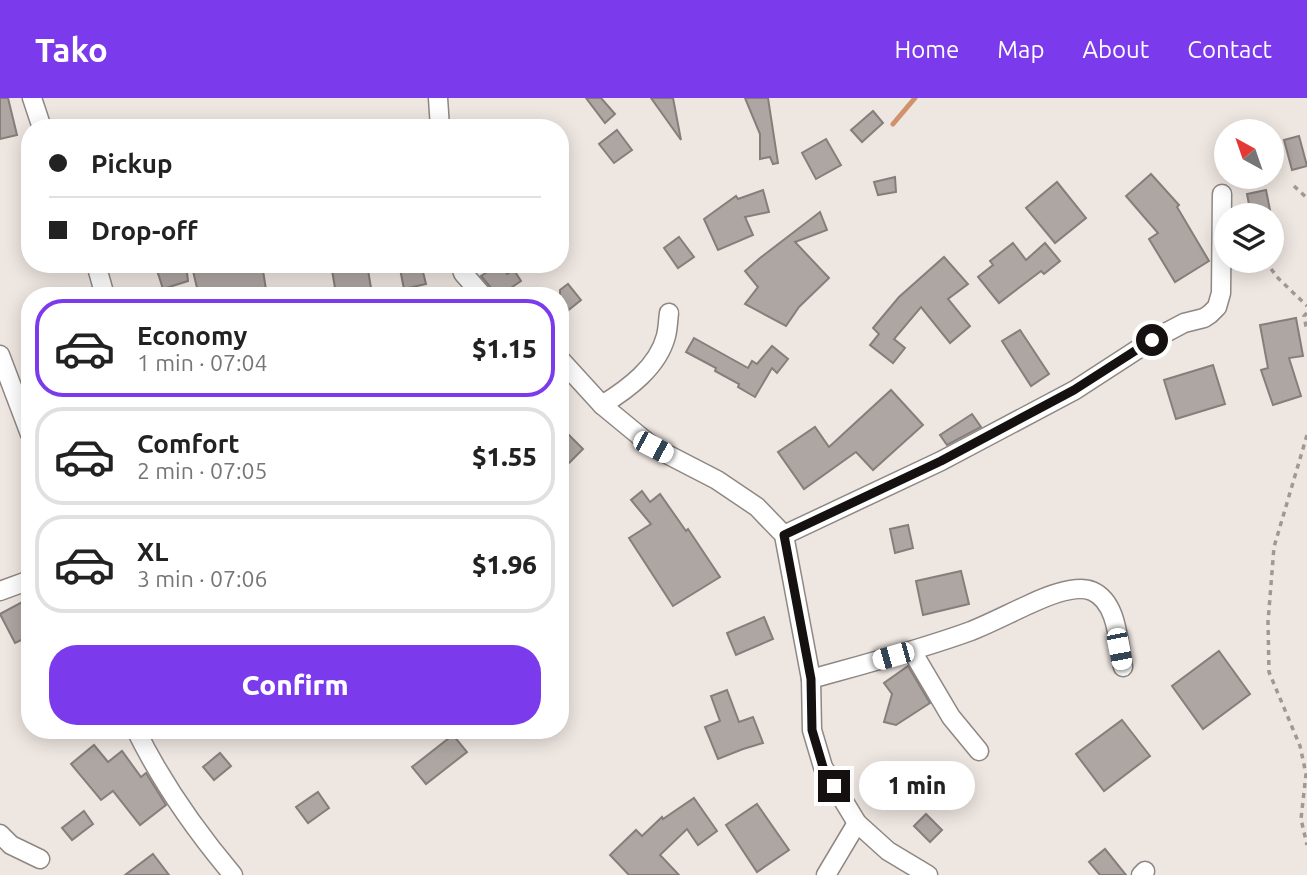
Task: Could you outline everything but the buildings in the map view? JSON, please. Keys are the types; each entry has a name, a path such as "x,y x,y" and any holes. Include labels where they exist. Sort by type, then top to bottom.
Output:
{"street":[{"path":"32,98 39,119"},
{"path":"438,98 439,119"},
{"path":"784,535 941,461 1074,390 1152,340 1184,323 1210,314 1221,293 1222,194"},
{"path":"463,273 475,287"},
{"path":"602,405 623,392 656,356 666,337 669,313"},
{"path":"0,355 21,410"},
{"path":"569,369 602,405 653,447 717,480 757,507 784,535 811,679 812,730 823,767 857,823 888,851 928,875"},
{"path":"0,591 21,583"},
{"path":"811,679 974,630 1048,596 1074,590 1090,590 1102,598 1112,611 1123,667"},
{"path":"912,650 951,718 979,751"},
{"path":"140,739 182,810 233,875"},
{"path":"826,875 857,823"},
{"path":"0,834 11,845 40,859"}],"path":[{"path":"1294,186 1307,198"},
{"path":"1274,273 1307,306"},
{"path":"1307,313 1304,316 1307,331"},
{"path":"1307,435 1274,547 1268,622 1269,672 1300,746 1306,774 1301,818 1307,845"}],"waterway":[{"path":"893,124 915,98"}],"route":[{"path":"834,786 823,767 812,730 811,679 784,535 941,461 1074,390 1152,340"}]}
